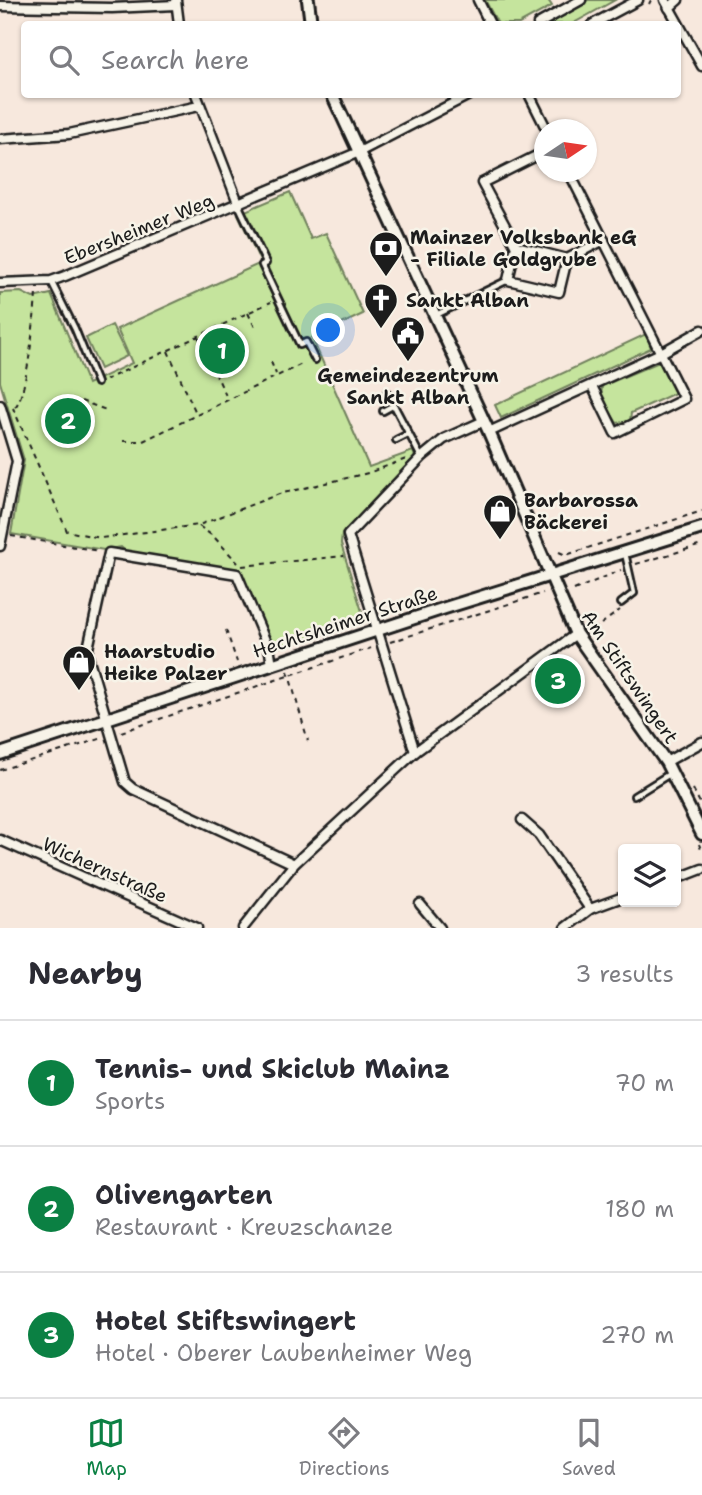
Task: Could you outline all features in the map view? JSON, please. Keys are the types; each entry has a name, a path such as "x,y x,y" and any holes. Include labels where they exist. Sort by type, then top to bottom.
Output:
{"street":[{"path":"308,0 312,21"},
{"path":"478,0 488,21"},
{"path":"543,21 581,0"},
{"path":"599,21 638,0"},
{"path":"677,21 667,4 678,0"},
{"path":"0,6 112,8 176,2 179,21"},
{"path":"681,29 702,66"},
{"path":"197,98 239,205"},
{"name":"Am Stiftswingert","path":"334,98 489,432 576,634 666,762 702,834"},
{"name":"Ebersheimer Weg","path":"0,283 51,281 239,205 359,152 463,98"},
{"path":"530,98 541,119"},
{"path":"0,139 69,134 199,106"},
{"path":"534,157 482,183 516,246 508,280 559,292 567,259"},
{"path":"574,182 684,399 615,433 593,386"},
{"path":"516,246 567,259 604,240"},
{"path":"489,432 593,386 702,330"},
{"path":"0,546 17,466 4,433 1,409"},
{"path":"415,751 351,555 348,535 421,456 444,439 484,421"},
{"name":"Hechtsheimer Straße","path":"0,754 377,630 702,528"},
{"path":"272,665 271,652 237,573 109,553 87,653 125,782 133,789 293,864"},
{"path":"243,928 293,864 415,751 576,634"},
{"path":"666,762 702,742"},
{"path":"522,820 539,835 590,909"},
{"name":"Wichernstraße","path":"0,840 197,928"},
{"path":"681,876 702,869"},
{"path":"565,928 579,924 590,909 618,899"},
{"path":"420,904 440,928"}],"lane":[{"name":"Ebersheimer Weg","path":"239,205 300,345 306,342 315,360"},
{"path":"435,315 508,280"},
{"name":"Ebersheimer Weg","path":"51,281 75,329 97,383"},
{"path":"387,392 421,456"},
{"path":"383,411 394,405"},
{"path":"396,440 408,435"},
{"path":"621,603 634,593 624,552"},
{"path":"634,796 672,773"}],"path":[{"path":"649,4 651,0"},
{"path":"1,409 15,407 20,402 27,380 36,281"},
{"path":"97,383 278,299"},
{"path":"248,313 255,327"},
{"path":"198,336 228,399"},
{"path":"167,350 197,414"},
{"path":"271,362 276,375"},
{"path":"123,441 143,440 304,363"},
{"path":"81,401 109,411"},
{"path":"15,407 67,531 101,538 199,525 279,494 368,473 421,456"},
{"path":"559,552 566,555 702,512"},
{"path":"199,525 214,537 239,566 351,555"},
{"path":"2,535 109,553"},
{"path":"574,590 628,567 702,545"},
{"path":"0,770 543,593"},
{"path":"226,630 237,662"},
{"path":"289,676 308,741"},
{"path":"35,752 37,758"},
{"path":"18,758 19,764"}],"green space":[{"path":"485,0 548,0 552,6 524,21 496,21"},
{"path":"588,0 615,0 577,21 550,21"},
{"path":"290,192 311,239 326,233 363,314 312,338 369,467 413,451 416,460 342,534 341,544 365,621 280,647 273,643 236,570 125,551 121,547 104,550 11,534 24,460 0,382 0,293 21,292 33,298 51,294 88,384 132,363 117,329 261,263 238,214"},
{"path":"112,325 127,356 100,369 86,338"},
{"path":"646,334 651,348 501,418 495,405"},
{"path":"659,362 675,393 631,413 630,421 617,423 601,397 602,386"}],"place":[{"name":"Mainzer Volksbank eG - Filiale Goldgrube","path":"386,278"},
{"name":"Sankt Alban","path":"381,330"},
{"name":"Tennis- und Skiclub Mainz","path":"222,351"},
{"name":"Gemeindezentrum Sankt Alban","path":"408,363"},
{"name":"Olivengarten","path":"68,421"},
{"name":"Barbarossa Bäckerei","path":"500,541"},
{"name":"Hotel Stiftswingert","path":"558,681"},
{"name":"Haarstudio Heike Palzer","path":"79,692"}]}
